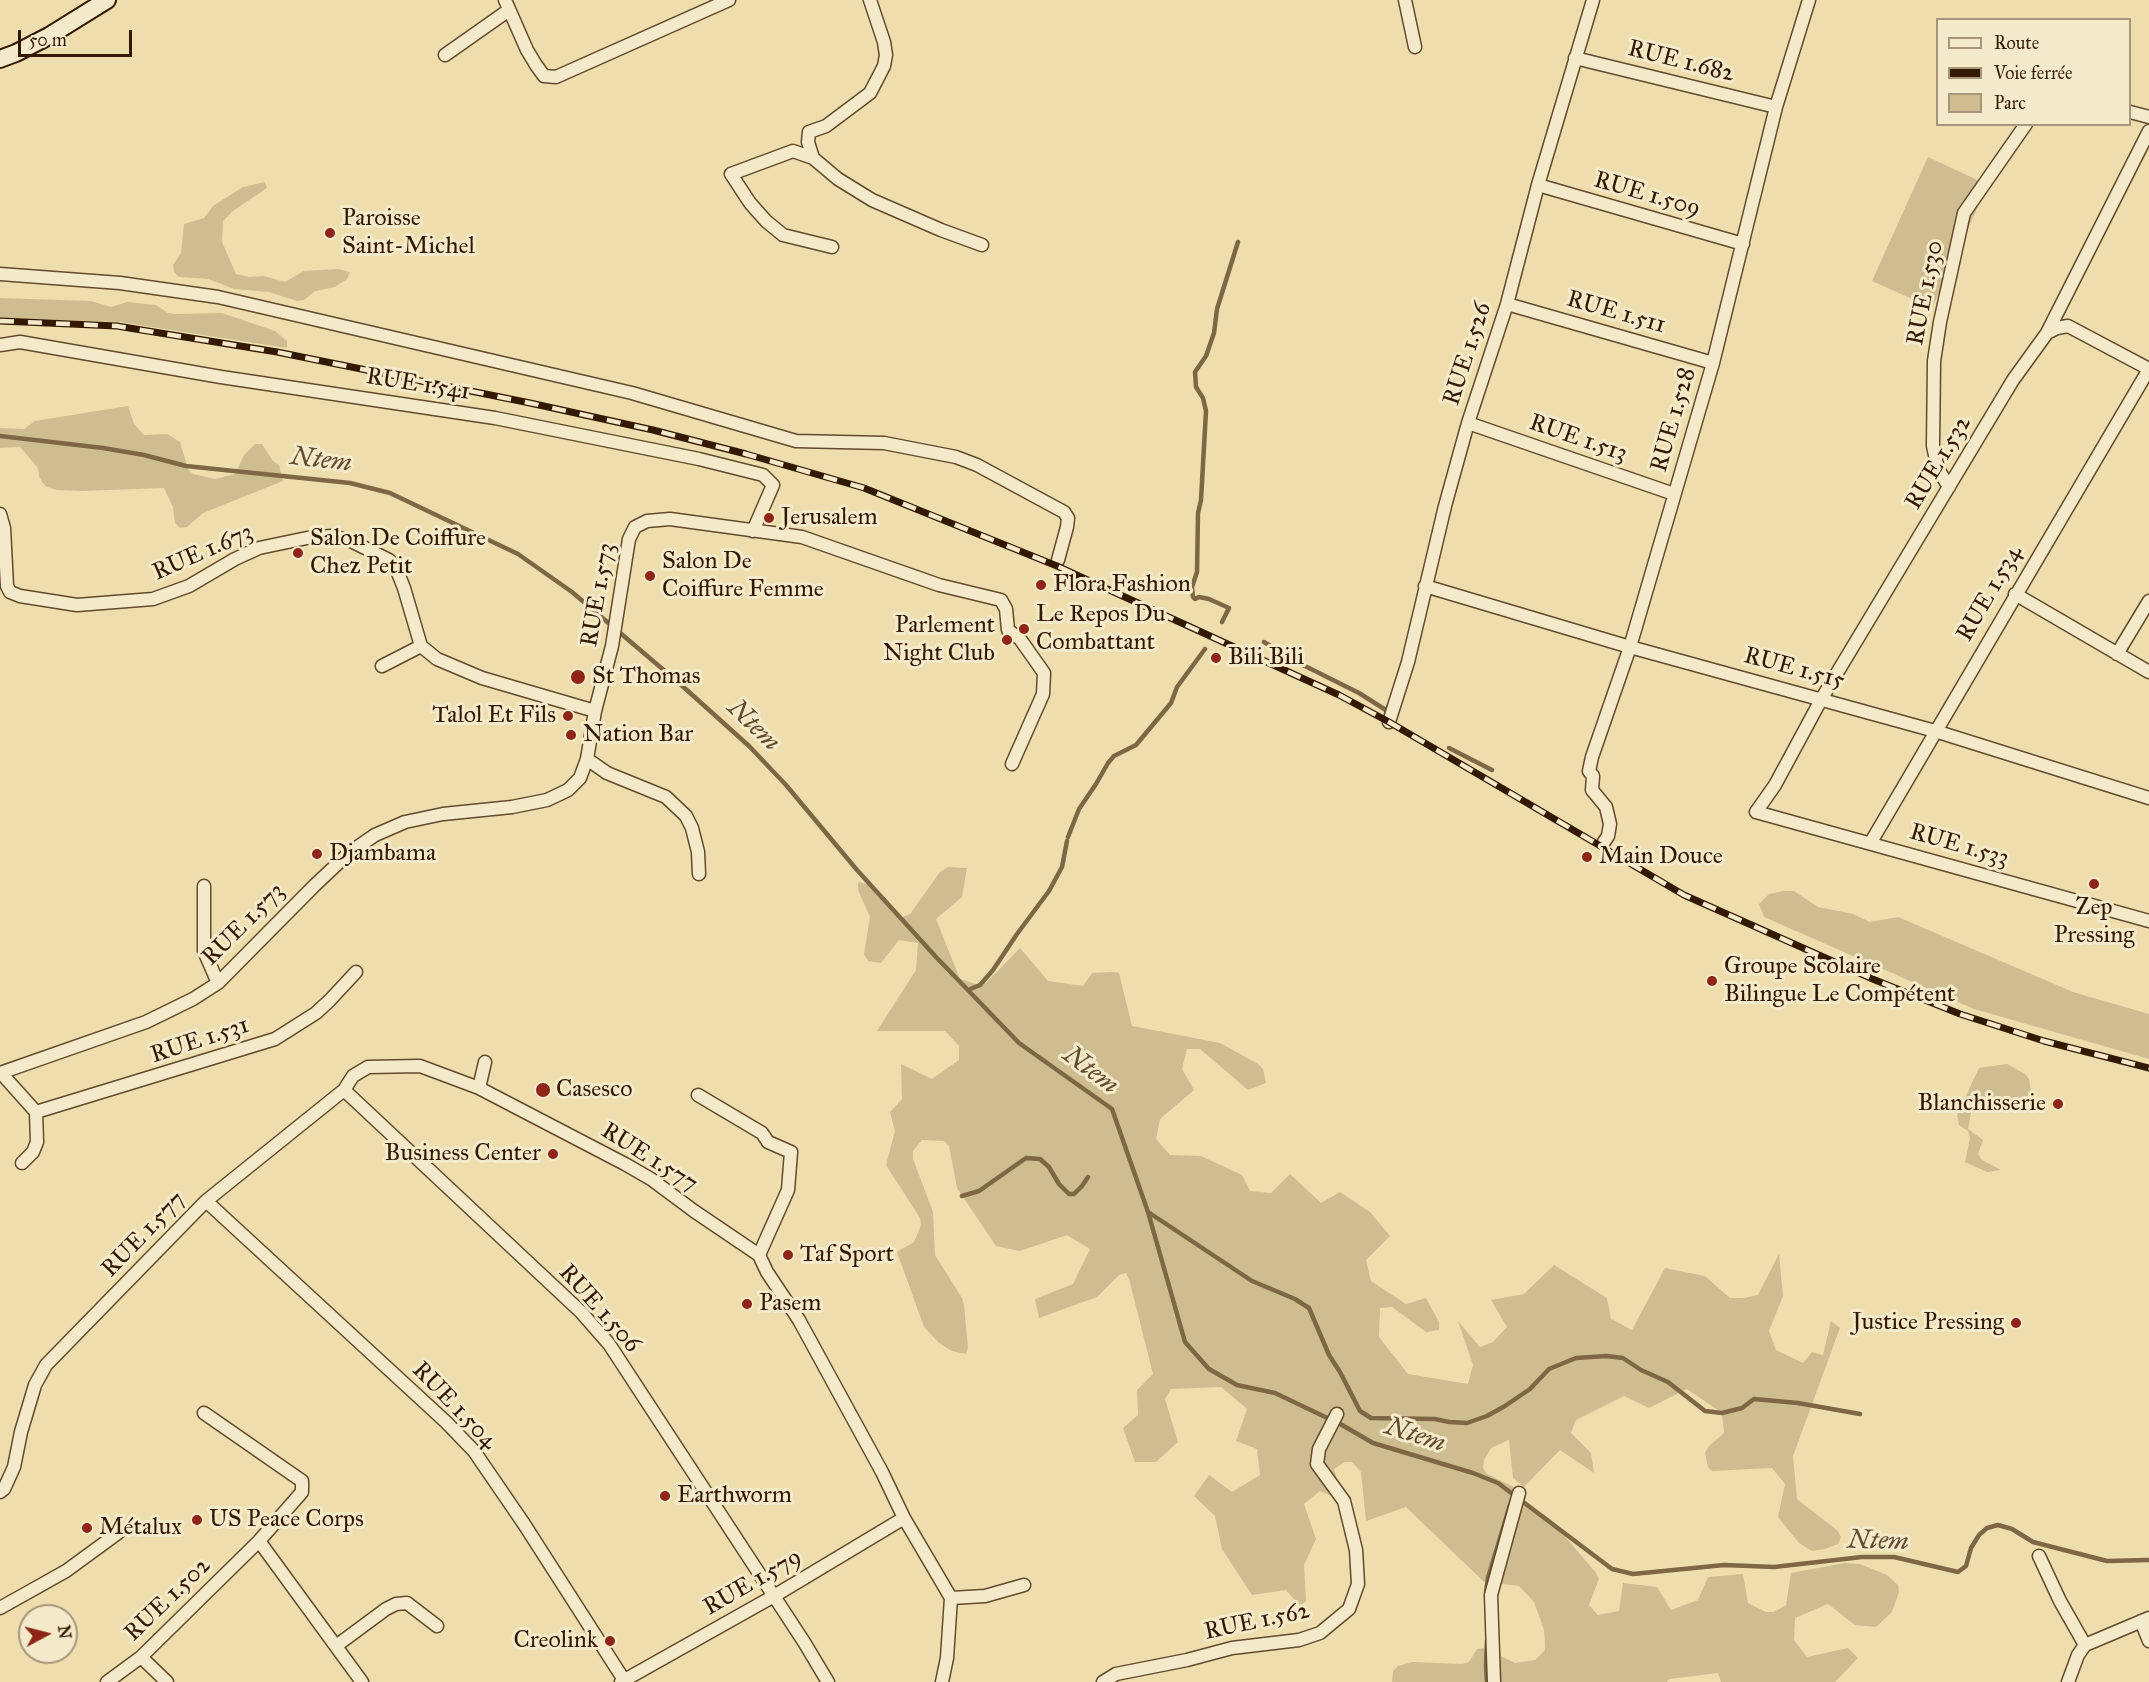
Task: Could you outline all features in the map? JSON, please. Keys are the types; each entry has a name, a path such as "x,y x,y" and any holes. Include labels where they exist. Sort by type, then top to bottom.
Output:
{"main road":[{"path":"0,58 16,53 49,36 107,0"}],"street":[{"path":"445,55 507,5 536,65 544,76 556,76 729,0"},
{"path":"813,158 808,142 809,132 826,126 870,93 884,66 886,55 884,42 870,0"},
{"path":"1406,0 1415,47"},
{"name":"RUE 1.526","path":"1389,722 1408,662 1425,586 1468,423 1507,304 1538,185 1593,0"},
{"name":"RUE 1.528","path":"1604,842 1608,836 1609,813 1592,790 1593,776 1589,771 1592,757 1630,647 1713,363 1776,107 1809,0"},
{"name":"RUE 1.682","path":"1575,58 1776,107"},
{"path":"2131,112 2149,117"},
{"name":"RUE 1.530","path":"1949,487 1938,469 1933,446 1934,362 1940,322 1964,213 2025,126"},
{"name":"RUE 1.532","path":"1756,812 1775,786 1822,698 2013,380 2047,333 2149,131"},
{"path":"832,246 783,235 750,203 731,174 793,151 813,158 838,179 872,200 982,245"},
{"name":"RUE 1.509","path":"1538,185 1743,244"},
{"path":"0,274 120,283 209,295 632,393 796,441 884,443 956,457 977,465 1064,512 1068,518 1067,527 1058,560"},
{"name":"RUE 1.511","path":"1507,304 1713,363"},
{"path":"2047,333 2068,326 2149,369"},
{"name":"RUE 1.541","path":"0,345 20,342 221,377 495,418 699,459 763,475 773,485 753,531"},
{"name":"RUE 1.534","path":"1870,842 2149,369"},
{"name":"RUE 1.513","path":"1468,423 1674,494"},
{"name":"RUE 1.673","path":"0,514 4,528 7,586 10,592 20,596 77,605 153,599 189,586 235,558 259,548 307,538 331,536 349,540 389,560 396,568 422,646"},
{"name":"RUE 1.573","path":"1,1073 147,1022 193,999 218,982 349,853 375,835 405,822 443,814 512,807 547,800 568,790 580,778 587,759 595,711 612,646 629,539 635,526 647,521 670,519 802,537 939,585 1001,600 1006,609 1008,630 1020,639 1044,673 1042,694 1012,764"},
{"name":"RUE 1.515","path":"1425,586 1630,647 1822,698 1935,731 2149,798"},
{"path":"2015,594 2149,672"},
{"path":"2117,654 2149,601"},
{"path":"382,666 422,646 437,659 482,678 595,711"},
{"path":"587,759 615,777 666,797 686,816 692,828 698,852 699,874"},
{"name":"RUE 1.533","path":"1756,812 2149,921"},
{"path":"204,886 204,951 218,982"},
{"name":"RUE 1.531","path":"36,1112 275,1039 316,1013 356,972"},
{"path":"479,1088 485,1062"},
{"name":"RUE 1.577","path":"0,1492 4,1489 14,1467 21,1432 35,1385 46,1365 206,1201 344,1090 353,1076 368,1067 420,1066 479,1088 625,1164 651,1179 759,1255 767,1272 799,1320 882,1472 904,1518 951,1598"},
{"path":"1,1073 36,1112 37,1142 33,1152 22,1163"},
{"name":"RUE 1.506","path":"344,1090 581,1312 609,1344 774,1596"},
{"path":"698,1095 762,1133 768,1142 791,1152 788,1190 759,1255"},
{"name":"RUE 1.504","path":"206,1201 446,1422 474,1451 524,1524 623,1681"},
{"name":"RUE 1.502","path":"107,1682 141,1657 258,1541 302,1492 303,1481 204,1413"},
{"name":"RUE 1.562","path":"1103,1682 1116,1674 1187,1660 1232,1648 1299,1640 1320,1633 1349,1609 1358,1584 1356,1550 1344,1501 1317,1464 1319,1449 1337,1414"},
{"path":"1494,1682 1491,1595 1519,1493"},
{"name":"RUE 1.579","path":"623,1681 774,1596 904,1518"},
{"path":"0,1608 66,1570 118,1533"},
{"path":"258,1541 362,1682"},
{"path":"2039,1556 2060,1601 2085,1645"},
{"path":"942,1682 947,1658 951,1598 985,1596 1024,1585"},
{"path":"774,1596 828,1682"},
{"path":"336,1646 396,1604 407,1603 436,1626"},
{"path":"2068,1682 2078,1655 2085,1645 2145,1619 2149,1641"},
{"path":"141,1657 167,1682"}],"green space":[{"path":"1928,157 1988,185 1932,308 1872,281"},
{"path":"265,182 267,188 233,211 223,221 222,242 236,274 249,277 264,276 285,282 304,271 338,269 350,272 347,279 335,287 315,291 304,300 297,301 269,292 234,289 208,279 179,277 174,272 173,265 181,253 184,224 204,218 213,206 243,187"},
{"path":"0,298 91,301 111,307 127,302 156,305 168,313 175,314 222,313 275,331 287,341 287,348 120,322 0,318"},
{"path":"128,406 134,424 144,435 167,434 180,442 188,469 193,474 215,479 235,474 244,455 255,444 262,444 273,461 279,465 283,481 203,513 187,527 180,528 175,523 173,507 164,488 57,490 47,487 42,482 38,468 20,447 0,448 0,428 24,429 35,421"},
{"path":"948,867 967,868 962,897 936,919 960,979 979,985 986,983 1020,948 1048,981 1083,986 1092,973 1119,973 1132,1026 1220,1043 1263,1069 1266,1083 1248,1090 1200,1049 1187,1049 1182,1069 1194,1090 1160,1119 1156,1139 1170,1155 1201,1156 1242,1175 1250,1191 1271,1193 1290,1174 1321,1203 1340,1192 1370,1212 1390,1236 1366,1260 1371,1281 1406,1304 1426,1298 1439,1322 1439,1330 1426,1332 1392,1307 1380,1308 1379,1337 1408,1374 1468,1384 1473,1365 1458,1321 1480,1347 1493,1342 1507,1327 1491,1300 1524,1294 1554,1265 1607,1298 1611,1319 1632,1330 1665,1268 1705,1276 1730,1298 1744,1298 1758,1295 1779,1254 1783,1296 1769,1331 1776,1350 1803,1363 1812,1352 1823,1355 1831,1321 1840,1328 1793,1456 1797,1499 1838,1531 1841,1537 1838,1544 1812,1551 1799,1543 1778,1517 1785,1484 1772,1468 1712,1471 1708,1467 1705,1453 1708,1447 1724,1433 1722,1413 1687,1389 1649,1408 1624,1396 1576,1420 1571,1433 1591,1453 1594,1473 1560,1450 1524,1487 1513,1478 1509,1440 1491,1448 1484,1460 1483,1468 1487,1474 1516,1488 1528,1508 1551,1520 1596,1573 1599,1579 1589,1605 1598,1615 1619,1611 1623,1583 1657,1587 1671,1610 1698,1600 1708,1577 1743,1574 1748,1603 1766,1612 1774,1612 1786,1605 1791,1573 1845,1563 1860,1564 1887,1575 1898,1585 1899,1592 1892,1612 1876,1627 1855,1625 1828,1604 1795,1618 1794,1640 1807,1657 1848,1648 1858,1658 1835,1682 1721,1682 1718,1673 1669,1679 1667,1682 1392,1682 1393,1671 1398,1666 1412,1662 1462,1664 1469,1662 1477,1649 1484,1648 1515,1663 1535,1660 1545,1650 1545,1643 1544,1630 1534,1602 1519,1586 1484,1582 1406,1507 1366,1521 1361,1472 1352,1462 1345,1462 1334,1469 1344,1501 1320,1491 1304,1504 1316,1539 1304,1565 1306,1601 1300,1606 1286,1590 1252,1595 1222,1549 1215,1516 1194,1496 1209,1475 1232,1492 1260,1475 1257,1449 1236,1441 1247,1409 1221,1387 1171,1389 1165,1399 1178,1442 1156,1462 1135,1462 1123,1428 1138,1415 1137,1390 1153,1374 1126,1273 1119,1275 1097,1297 1039,1318 1035,1299 1073,1284 1090,1249 1067,1235 1020,1251 996,1246 957,1188 949,1146 944,1141 922,1140 913,1151 913,1159 933,1212 935,1255 962,1298 968,1348 966,1354 952,1351 939,1343 924,1327 897,1252 914,1242 921,1225 920,1218 886,1165 895,1131 890,1112 902,1099 901,1064 932,1079 959,1060 959,1046 945,1031 877,1031 916,970 918,943 899,940 881,963 868,961 864,954 870,917 858,890 858,882 871,885 891,908 903,917 910,914 940,872"},
{"path":"1794,891 1818,907 1853,914 1870,922 1898,917 2073,992 2149,1014 2149,1059 1974,1009 1764,917 1759,904 1769,894"},
{"path":"2007,1064 2025,1074 2029,1079 2031,1091 2026,1112 2016,1112 1996,1097 1982,1097 1972,1108 1968,1129 1983,1140 1978,1154 1982,1160 2001,1170 1987,1172 1965,1162 1970,1138 1968,1131 1959,1125 1957,1115 1979,1068"}],"waterway":[{"path":"1222,622 1229,608 1209,599 1193,597 1192,587 1197,572 1198,513 1201,500 1206,411 1203,398 1196,387 1195,372 1206,356 1214,333 1217,309 1238,242"},
{"name":"Ntem","path":"0,436 103,448 144,455 186,466 350,483 390,493 518,554 572,592 749,746 786,785 857,870 936,957 1019,1043 1112,1109 1148,1212 1185,1342 1209,1369 1237,1385 1275,1393 1342,1425 1373,1443 1473,1473 1498,1483 1612,1569 1633,1574 1724,1565 1774,1567 1862,1557 1894,1557 1958,1572 1966,1566 1971,1548 1979,1535 1987,1528 1998,1525 2012,1529 2033,1542 2107,1561 2149,1560"},
{"path":"1264,642 1297,662 1359,693 1389,712"},
{"path":"1068,837 1079,809 1108,763 1114,756 1136,745 1171,703 1177,687 1205,649"},
{"path":"1449,748 1492,770"},
{"path":"968,990 980,985 993,970 1049,891 1062,867 1067,841"},
{"path":"962,1196 979,1191 1026,1158 1040,1159 1049,1167 1059,1184 1069,1194 1074,1194 1088,1177"},
{"path":"1148,1212 1252,1281 1295,1299 1309,1308 1329,1355 1360,1411 1371,1418 1435,1419 1467,1423 1505,1406 1530,1389 1549,1369 1576,1358 1606,1356 1623,1358 1641,1370 1668,1382 1705,1411 1722,1413 1742,1408 1754,1399 1798,1403 1860,1414"},
{"path":"1486,1592 1510,1505"},
{"path":"1487,1640 1487,1682"}],"railway":[{"path":"0,321 117,326 277,352 653,430 864,488 1057,566 1339,695 1684,895 1875,980 1960,1014 2044,1041 2149,1068"}],"place":[{"name":"Paroisse Saint-Michel","path":"330,233"},
{"name":"Jerusalem","path":"769,518"},
{"name":"Salon De Coiffure Chez Petit","path":"298,553"},
{"name":"Salon De Coiffure Femme","path":"650,576"},
{"name":"Flora Fashion","path":"1041,585"},
{"name":"Le Repos Du Combattant","path":"1024,629"},
{"name":"Parlement Night Club","path":"1007,640"},
{"name":"Bili Bili","path":"1216,658"},
{"name":"St Thomas","path":"578,677"},
{"name":"Talol Et Fils","path":"568,716"},
{"name":"Nation Bar","path":"571,735"},
{"name":"Djambama","path":"317,854"},
{"name":"Main Douce","path":"1587,857"},
{"name":"Zep Pressing","path":"2094,884"},
{"name":"Groupe Scolaire Bilingue Le Compétent","path":"1712,981"},
{"name":"Casesco","path":"543,1090"},
{"name":"Blanchisserie","path":"2058,1104"},
{"name":"Business Center","path":"553,1154"},
{"name":"Taf Sport","path":"788,1255"},
{"name":"Pasem","path":"747,1304"},
{"name":"Justice Pressing","path":"2016,1323"},
{"name":"Earthworm","path":"665,1496"},
{"name":"US Peace Corps","path":"197,1520"},
{"name":"Métalux","path":"87,1528"},
{"name":"Creolink","path":"610,1641"}]}
